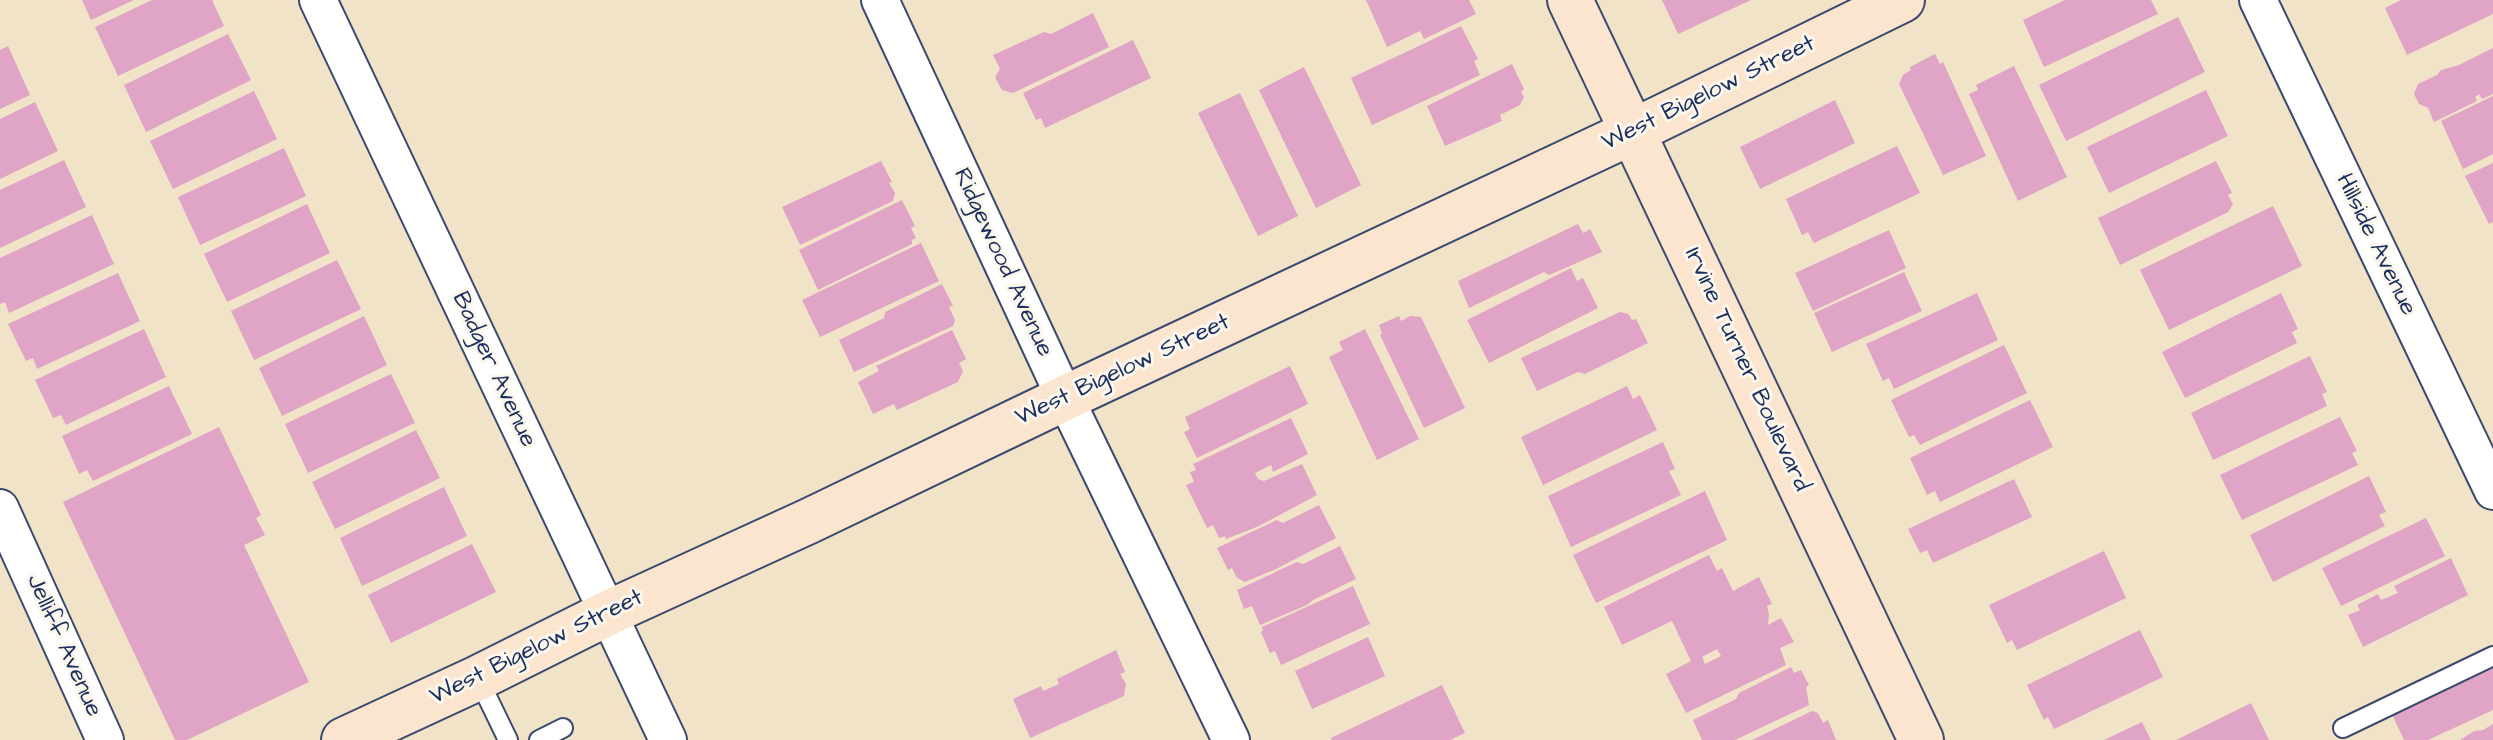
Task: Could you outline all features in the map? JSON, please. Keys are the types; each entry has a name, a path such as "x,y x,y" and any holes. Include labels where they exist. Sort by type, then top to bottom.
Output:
{"street":[{"name":"Badger Avenue","path":"318,0 668,740"},
{"name":"Ridgewood Avenue","path":"880,0 1065,398 1231,740"},
{"name":"Irvine Turner Boulevard","path":"1570,0 1921,740"},
{"name":"West Bigelow Street","path":"344,740 393,730 478,678 608,613 1632,132 1902,0"},
{"name":"Hillside Avenue","path":"2258,0 2493,491"},
{"name":"Jelliff Avenue","path":"0,508 105,740"}],"lane":[{"path":"2343,728 2493,656"},
{"path":"478,678 508,740"},
{"path":"539,740 563,728"}],"building":[{"path":"82,0 134,0 91,20"},
{"path":"152,0 212,0 224,26 118,76 95,27"},
{"path":"1366,0 1469,0 1476,14 1424,39 1420,31 1387,47"},
{"path":"1662,0 1751,0 1678,34"},
{"path":"2065,0 2151,0 2158,14 2044,67 2023,20"},
{"path":"2401,0 2493,0 2493,14 2407,55 2385,8"},
{"path":"1093,13 1109,47 1013,93 1002,90 995,77 1000,69 993,55 1044,32 1051,34"},
{"path":"2178,17 2205,72 2066,141 2039,85"},
{"path":"1461,26 1478,59 1474,61 1480,75 1372,125 1351,78"},
{"path":"228,34 251,80 146,132 124,85"},
{"path":"1133,40 1151,78 1045,128 1041,118 1036,120 1023,93"},
{"path":"8,46 30,95 0,109 0,50"},
{"path":"2493,48 2493,94 2482,99 2479,94 2475,97 2477,101 2434,122 2428,108 2419,104 2414,94 2418,84 2441,70 2459,65"},
{"path":"1935,54 1940,64 1943,62 1986,156 1943,175 1899,84 1903,75 1911,70 1910,67"},
{"path":"1512,64 1524,89 1520,105 1500,115 1502,121 1445,146 1427,106"},
{"path":"2014,66 2067,177 2018,201 1969,94 1978,90 1976,85"},
{"path":"1304,67 1361,185 1316,208 1259,90"},
{"path":"2206,90 2228,136 2109,193 2087,147"},
{"path":"254,91 277,139 173,189 150,141"},
{"path":"1240,93 1298,216 1258,236 1198,113"},
{"path":"2493,96 2493,154 2463,169 2441,121"},
{"path":"1835,100 1855,143 1760,189 1740,147"},
{"path":"35,102 58,151 0,179 0,119"},
{"path":"1897,146 1920,193 1814,243 1808,232 1802,235 1786,199"},
{"path":"284,148 306,196 200,245 178,197"},
{"path":"64,160 86,207 0,248 0,190"},
{"path":"881,161 892,182 889,183 895,193 893,201 800,245 782,207"},
{"path":"2216,161 2232,193 2228,195 2233,204 2228,212 2120,265 2098,218"},
{"path":"2493,163 2493,222 2489,224 2465,176"},
{"path":"902,200 915,226 911,228 916,238 912,244 818,290 799,250"},
{"path":"307,204 330,253 227,302 204,254"},
{"path":"2273,206 2302,266 2169,330 2140,270"},
{"path":"92,215 114,264 9,313 5,302 0,304 0,258"},
{"path":"1578,224 1583,233 1590,229 1602,252 1549,275 1544,272 1469,308 1458,281"},
{"path":"1889,230 1906,268 1813,311 1795,273"},
{"path":"921,243 939,281 820,337 802,300"},
{"path":"337,260 361,309 254,360 231,311"},
{"path":"1571,268 1577,281 1583,278 1598,308 1489,363 1467,320"},
{"path":"1904,272 1922,311 1832,352 1814,313"},
{"path":"118,273 140,321 37,369 33,358 26,361 8,324"},
{"path":"942,284 953,306 949,307 955,320 953,326 854,372 839,340 884,318 885,312"},
{"path":"1977,293 1998,340 1894,389 1889,378 1883,381 1866,344"},
{"path":"2281,293 2298,329 2292,332 2297,343 2185,398 2162,352"},
{"path":"1620,312 1628,314 1632,320 1636,319 1648,343 1585,374 1578,372 1537,391 1521,358"},
{"path":"364,316 387,365 282,416 259,368"},
{"path":"1399,316 1401,321 1410,316 1421,317 1465,408 1424,428 1380,335 1379,325"},
{"path":"144,329 166,377 66,425 61,415 53,418 35,380"},
{"path":"1365,329 1419,439 1377,460 1329,357 1343,350 1339,342"},
{"path":"952,330 966,359 959,363 963,371 958,382 897,410 894,404 873,414 858,382 879,371 876,366"},
{"path":"2004,345 2027,393 1920,445 1914,435 1909,437 1891,400"},
{"path":"2310,356 2327,392 2322,394 2327,406 2213,460 2191,413"},
{"path":"1290,366 1308,404 1197,458 1184,432 1190,429 1185,417"},
{"path":"391,374 415,423 308,473 285,424"},
{"path":"169,386 192,434 93,481 87,470 79,474 62,436"},
{"path":"1627,386 1633,399 1640,395 1657,430 1543,485 1521,437"},
{"path":"2030,400 2053,447 1940,502 1935,491 1927,495 1910,458"},
{"path":"2340,417 2357,451 2352,453 2358,465 2242,520 2220,475"},
{"path":"1291,418 1308,454 1273,472 1271,465 1255,473 1258,479 1264,481 1302,464 1317,495 1259,526 1226,539 1225,536 1219,538 1213,525 1207,528 1186,485 1194,482 1190,472 1196,470 1193,464"},
{"path":"219,427 261,515 256,518 265,535 244,545 309,682 187,740 175,740 63,502"},
{"path":"416,430 440,478 335,529 312,482"},
{"path":"1663,442 1675,469 1669,471 1681,495 1571,547 1548,496"},
{"path":"2369,476 2386,512 2379,515 2385,526 2273,582 2250,535"},
{"path":"2014,479 2032,517 1933,563 1927,550 1920,553 1908,529"},
{"path":"444,487 467,536 362,586 340,538"},
{"path":"1705,491 1727,540 1596,603 1573,555"},
{"path":"1319,505 1336,538 1245,582 1237,578 1232,568 1228,570 1217,548 1277,520 1283,523"},
{"path":"2426,518 2445,556 2341,606 2322,568"},
{"path":"472,544 496,592 391,643 368,595"},
{"path":"1340,546 1356,579 1260,625 1252,606 1244,609 1237,590"},
{"path":"2104,551 2126,598 2017,650 2012,640 2007,643 1989,605"},
{"path":"1709,555 1717,571 1722,568 1733,591 1759,577 1772,604 1767,606 1768,625 1781,618 1794,642 1780,648 1786,665 1686,713 1666,674 1691,661 1672,621 1622,645 1604,607","holes":["1717,649 1721,656 1705,664 1702,657"]},
{"path":"2451,558 2468,595 2363,647 2348,615 2360,610 2357,605 2378,594 2381,600 2398,593 2394,586"},
{"path":"1353,586 1370,624 1281,665 1275,651 1270,653 1261,632 1262,627"},
{"path":"2140,630 2163,677 2054,729 2048,717 2044,720 2027,685"},
{"path":"1368,637 1385,676 1312,709 1295,671"},
{"path":"1116,650 1125,672 1120,674 1126,684 1124,696 1030,738 1013,699 1041,686 1043,691 1059,684 1057,679"},
{"path":"2493,661 2493,710 2428,740 2404,740 2391,712"},
{"path":"1791,667 1794,673 1801,670 1809,685 1806,687 1809,705 1735,740 1702,740 1693,720"},
{"path":"1442,685 1465,733 1450,740 1331,738"},
{"path":"2251,703 2269,740 2176,740"},
{"path":"1812,711 1818,713 1823,723 1828,720 1836,740 1752,740"},
{"path":"2142,722 2151,740 2104,740"},
{"path":"2493,724 2493,740 2460,740 2474,731"}]}
